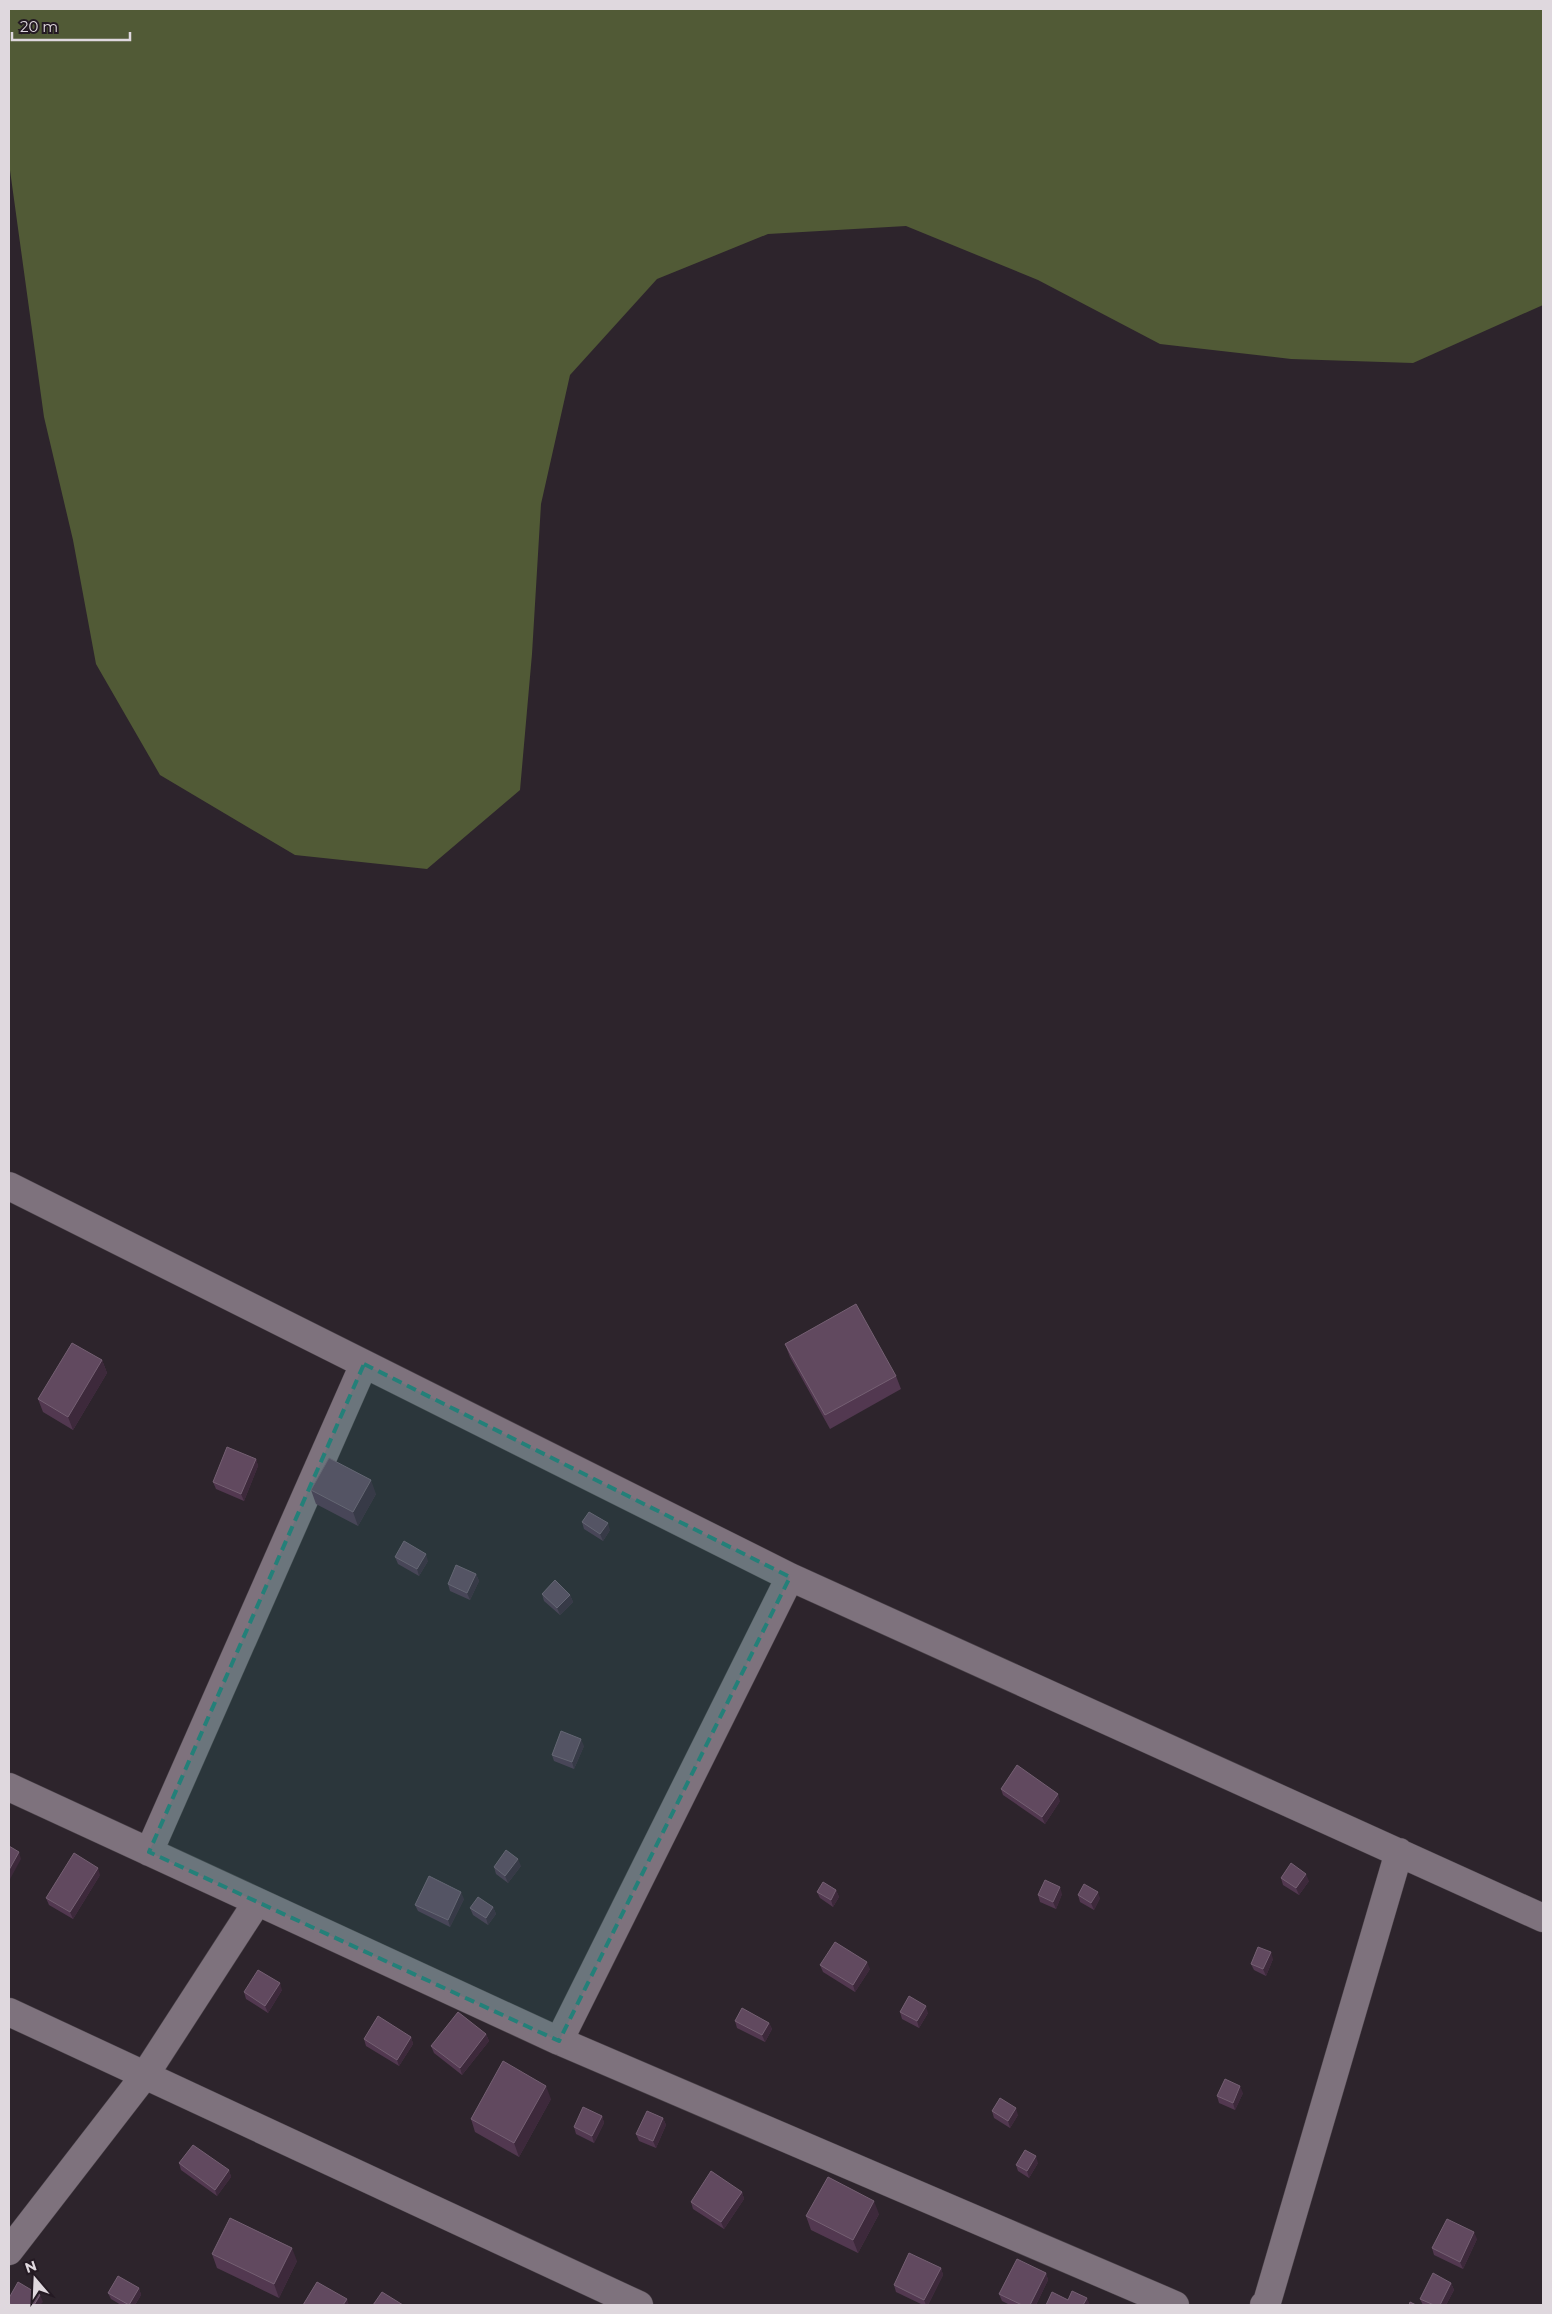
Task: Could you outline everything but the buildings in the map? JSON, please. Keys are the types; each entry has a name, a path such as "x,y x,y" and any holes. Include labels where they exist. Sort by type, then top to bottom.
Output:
{"street":[{"path":"9,1186 790,1577 1543,1918"},
{"path":"149,1852 364,1364"},
{"path":"559,2041 790,1577"},
{"path":"9,1787 559,2041 1175,2305"},
{"path":"1264,2305 1399,1852"},
{"path":"9,2251 145,2075 257,1902"},
{"path":"9,2012 639,2305"}],"highlighted area":[{"path":"364,1364 790,1577 559,2041 149,1852"}],"green space":[{"path":"9,9 1543,9 1543,305 1413,363 1291,359 1160,344 1038,280 906,226 768,234 657,279 570,375 541,504 532,654 520,790 427,869 295,855 160,775 96,664 73,540 44,417 9,163"}]}
